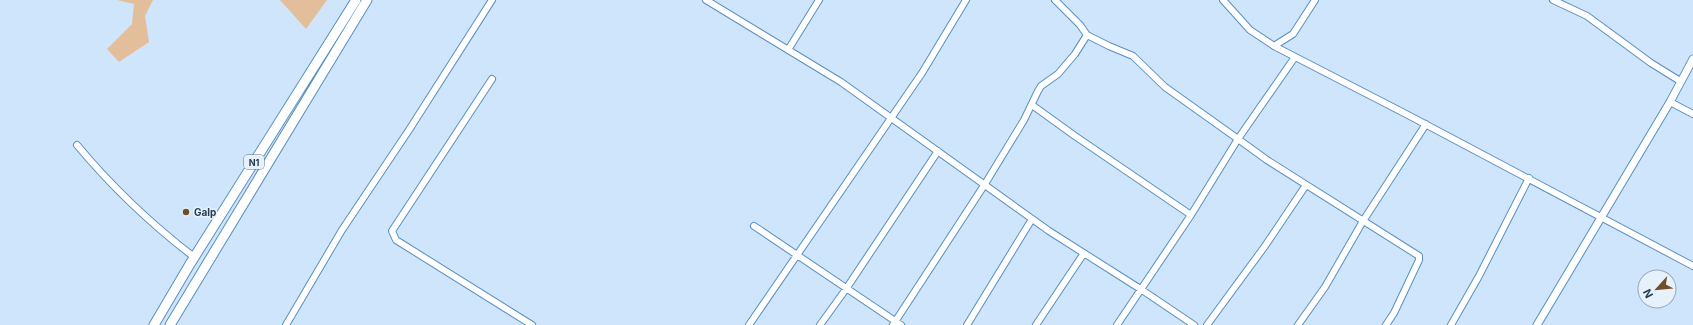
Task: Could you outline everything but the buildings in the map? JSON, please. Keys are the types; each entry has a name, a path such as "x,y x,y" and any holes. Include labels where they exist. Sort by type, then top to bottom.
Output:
{"main road":[{"name":"N1","path":"154,325 194,257 356,0"},
{"name":"N1","path":"170,325 368,0"}],"street":[{"path":"706,0 841,82 1032,219 1194,325"},
{"path":"788,50 819,0"},
{"path":"749,325 922,72 966,0"},
{"path":"1055,0 1080,25 1087,35 1133,56 1165,87 1238,140 1419,256 1419,260 1394,313 1386,325"},
{"path":"1223,0 1250,30 1274,46 1529,178 1693,266"},
{"path":"1274,46 1293,34 1315,0"},
{"path":"1553,0 1587,16 1651,63 1680,81"},
{"path":"286,325 342,230 409,130 489,1"},
{"path":"754,226 897,324 985,184 1032,105 1041,86 1058,74 1075,54 1087,35"},
{"path":"1117,325 1142,290 1238,140 1295,57"},
{"path":"1537,325 1670,102 1693,59"},
{"path":"492,79 392,231 396,240 532,325"},
{"path":"1670,102 1693,114"},
{"path":"1032,105 1191,215"},
{"path":"1298,325 1325,287 1363,221 1426,124"},
{"path":"77,145 104,177 137,210 194,257"},
{"path":"820,325 846,289 938,151"},
{"path":"1451,325 1529,178"},
{"path":"1207,325 1265,246 1306,184"},
{"path":"967,325 1032,219"},
{"path":"1036,325 1084,253"}],"shaded area":[{"path":"117,0 153,0 145,16 149,42 119,62 107,49 132,24 134,4"},
{"path":"280,0 327,0 306,29"}],"place":[{"name":"Galp","path":"186,212"}]}
